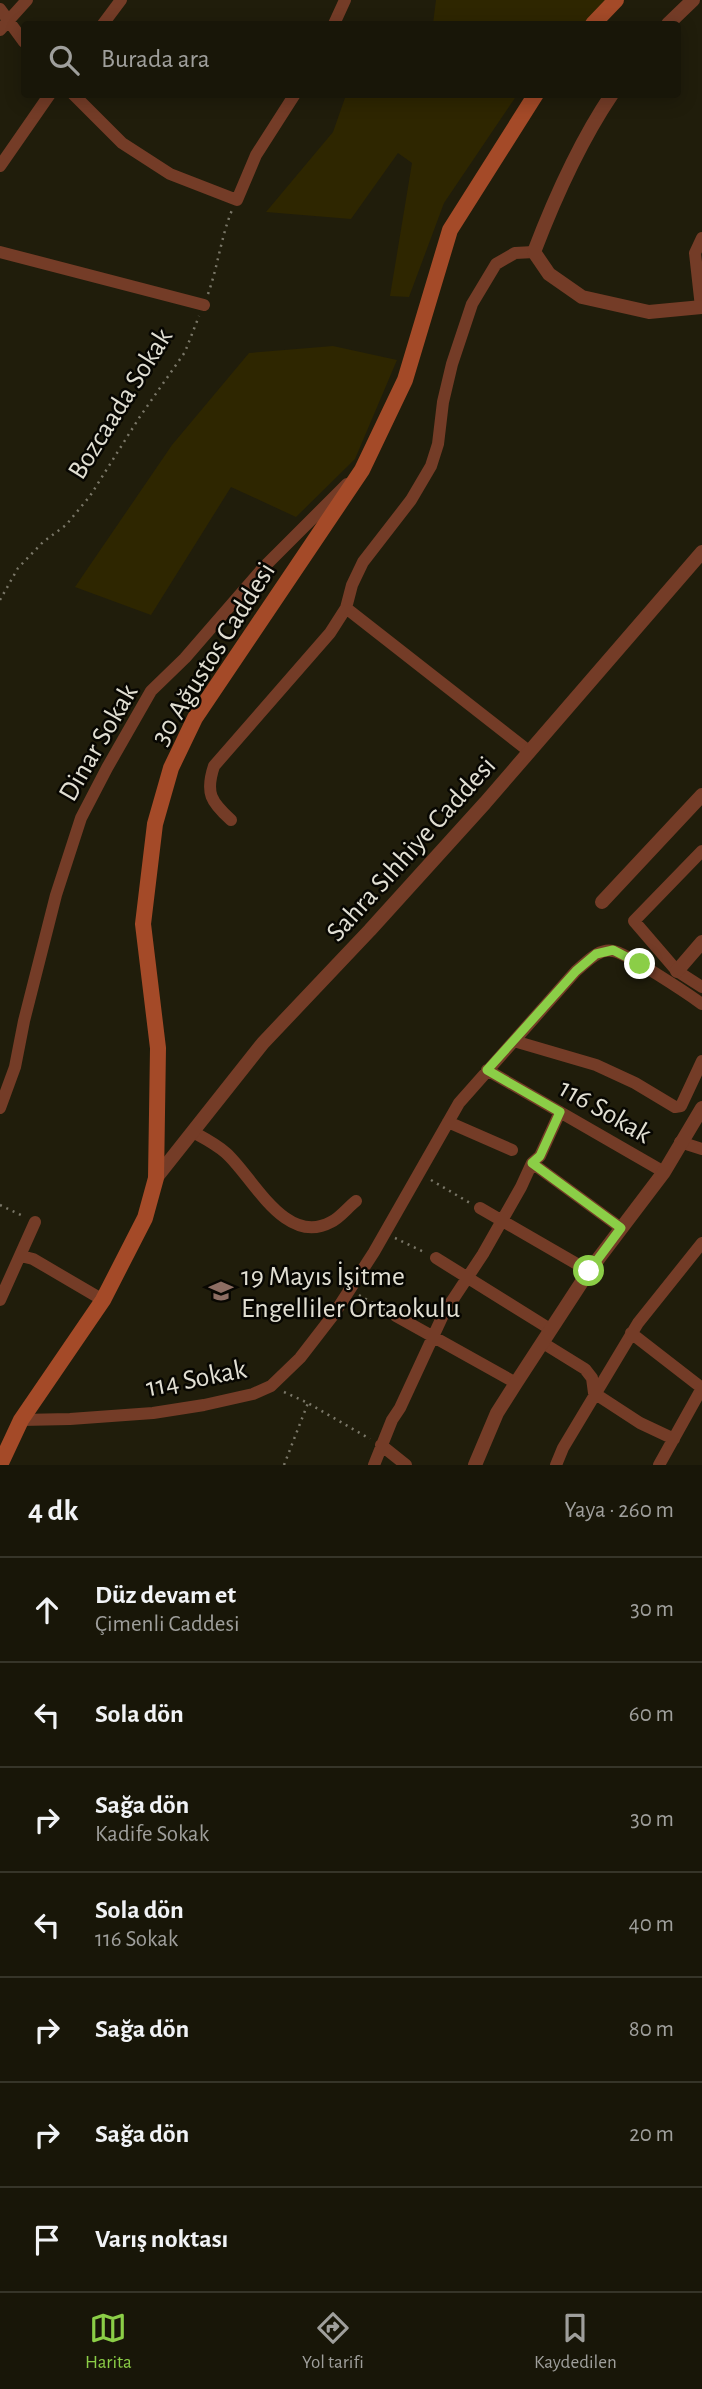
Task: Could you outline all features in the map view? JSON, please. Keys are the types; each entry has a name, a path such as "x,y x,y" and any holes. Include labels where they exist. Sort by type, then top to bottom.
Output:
{"main road":[{"path":"596,21 616,0"},
{"name":"30 Ağustos Caddesi","path":"0,1465 22,1420 103,1300 145,1218 156,1178 158,1048 143,924 155,824 171,768 195,718 362,470 405,380 450,230 533,98"}],"street":[{"path":"0,30 27,0"},
{"path":"105,21 121,0"},
{"path":"335,21 345,0"},
{"path":"671,21 693,0"},
{"path":"0,9 21,37"},
{"path":"0,166 47,98"},
{"path":"77,98 121,142 170,174 237,200 256,155 292,98"},
{"path":"534,252 589,127 609,98"},
{"path":"534,252 549,274 582,297 649,312 702,307 695,253 702,238"},
{"path":"0,252 204,305"},
{"path":"231,820 212,799 209,783 214,766 330,633 346,608 352,585 363,562 411,500 431,466 438,444 443,402 452,364 472,304 496,264 515,253 534,252"},
{"name":"Dinar Sokak","path":"0,1108 15,1067 56,895 81,818 107,768 151,691 185,658 263,568 362,470"},
{"name":"Sahra Sıhhiye Caddesi","path":"156,1178 263,1043 370,930 530,752 702,552"},
{"path":"346,608 530,752"},
{"path":"602,902 702,795"},
{"path":"702,850 634,921 677,971 702,987"},
{"path":"677,971 702,942"},
{"name":"114 Sokak","path":"22,1420 153,1413 253,1394 271,1386 300,1358 334,1314 385,1233 460,1103 576,971 596,954 613,950 702,1004"},
{"path":"514,1041 596,1065 635,1083 675,1107 681,1106 702,1061"},
{"name":"116 Sokak","path":"487,1070 664,1172"},
{"path":"475,1465 497,1413 516,1382 589,1271 675,1156 680,1142 702,1108"},
{"path":"374,1465 444,1313 468,1278 532,1163 540,1156 560,1112"},
{"path":"448,1122 512,1150"},
{"path":"193,1132 225,1153 256,1190 288,1221 309,1228 331,1223 356,1201"},
{"path":"680,1142 702,1149"},
{"path":"532,1163 621,1228"},
{"path":"480,1208 589,1271"},
{"path":"0,1300 35,1222"},
{"path":"556,1465 594,1393 631,1333 702,1243"},
{"path":"21,1256 33,1259 103,1300"},
{"path":"436,1258 550,1329"},
{"path":"396,1316 516,1382"},
{"path":"631,1333 702,1388 659,1465"},
{"path":"543,1343 585,1369 592,1378 594,1393 640,1423 674,1439"},
{"path":"381,1445 406,1465"}],"path":[{"name":"Bozcaada Sokak","path":"0,600 18,568 43,541 66,524 90,496 185,352 214,278 223,234 237,200"},
{"path":"419,1173 480,1208"},
{"path":"0,1205 35,1222"},
{"path":"385,1233 436,1258"},
{"path":"350,1290 396,1316"},
{"path":"271,1386 308,1403 381,1445"},
{"path":"284,1465 308,1403"}],"shaded area":[{"path":"436,0 608,0 586,21 433,21"},
{"path":"345,98 515,98 444,203 409,297 390,296 412,163 398,153 351,219 266,212 333,132"},
{"path":"333,346 397,360 355,459 296,517 231,487 151,615 75,587 172,445 249,353"}],"place":[{"name":"19 Mayıs İşitme Engelliler Ortaokulu","path":"221,1291"}],"route":[{"path":"589,1271 621,1228 532,1163 540,1156 560,1112 487,1070 576,971 596,954 613,950 640,964"}]}
